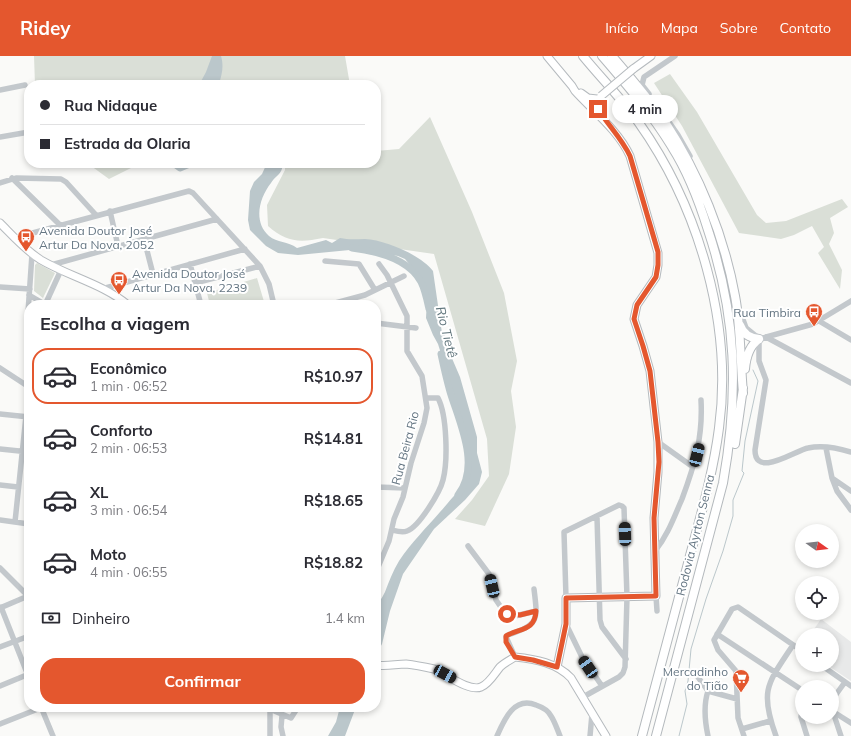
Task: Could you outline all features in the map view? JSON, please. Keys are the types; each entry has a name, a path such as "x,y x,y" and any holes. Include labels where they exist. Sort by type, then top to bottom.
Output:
{"highway":[{"name":"Rodovia Ayrton Senna","path":"583,56 639,123 680,194 693,226 712,289 720,345 721,398 719,427 713,462 702,511 642,736"},
{"name":"Rodovia Ayrton Senna","path":"602,56 645,108 672,147 690,182 701,208 715,249 731,329 734,365 731,429 723,483 656,736"},
{"path":"612,56 666,124 703,192 722,246 734,290 738,320 743,393"},
{"path":"615,56 623,69"},
{"path":"738,320 744,333 751,338 763,338"},
{"path":"723,483 734,447 743,393 747,356 752,347 763,338"}],"main road":[{"path":"547,56 575,91 606,122 625,145 630,156 658,252 656,277 637,305 634,319 650,371 658,442 659,462 654,518 656,596 566,598 566,624 557,667"},
{"path":"572,86 584,96 599,97 633,69 652,56"},
{"path":"599,97 598,109 606,122"},
{"path":"0,223 32,254 51,265 102,289 120,300"},
{"path":"381,666 406,664 424,667 474,688 481,688 486,685 501,666 515,657 533,660 557,667 565,671 571,678 603,733"}],"street":[{"path":"675,56 646,75 642,80 642,85 678,135 702,182 713,208 731,266 744,324 753,334 851,383"},
{"path":"0,90 24,85"},
{"path":"0,137 24,133"},
{"path":"12,178 60,225"},
{"path":"0,183 12,178 61,179 66,182 96,215"},
{"path":"14,238 188,191 192,193 260,266 269,284 273,300"},
{"path":"110,212 118,246"},
{"path":"51,265 217,220"},
{"path":"144,239 152,274"},
{"path":"102,289 245,249"},
{"path":"29,300 32,254"},
{"path":"325,261 360,264 375,290"},
{"path":"190,264 199,300"},
{"name":"Rua Beira Rio","path":"379,264 391,282 406,313 407,351 422,376 427,398 427,415 414,451 405,488 392,530 381,559"},
{"path":"195,283 260,266"},
{"path":"47,300 61,270"},
{"path":"347,300 375,290 404,276"},
{"path":"0,287 29,292 39,300"},
{"path":"763,338 813,324 851,301"},
{"path":"819,321 851,340"},
{"path":"381,324 416,328"},
{"path":"763,338 759,361 766,380 755,450 756,458 761,462 774,462 804,448 826,448 851,452"},
{"path":"0,368 24,384"},
{"path":"392,530 405,532 413,527 442,486 446,448 440,404 437,398 427,398"},
{"path":"655,551 671,525 693,467 701,434 701,400"},
{"path":"0,414 24,417"},
{"path":"14,522 24,440"},
{"path":"658,442 693,467"},
{"path":"826,448 834,486 851,510"},
{"path":"0,449 22,451"},
{"path":"832,478 850,490 842,498"},
{"path":"0,485 18,488"},
{"path":"381,489 405,488"},
{"path":"566,598 564,532 619,505 622,506 624,508 627,597 626,658 623,673 583,697"},
{"path":"596,517 600,624 626,658"},
{"path":"0,520 24,523"},
{"path":"468,546 489,574 496,600 505,613 515,616 536,611"},
{"path":"0,568 24,591"},
{"path":"515,657 506,642 506,636 530,626 535,619 536,611 534,590"},
{"path":"656,596 657,611"},
{"path":"24,598 0,608 24,664"},
{"path":"744,736 738,718 736,671 715,644 714,637 735,606 793,645 775,673 767,693 767,709 776,736"},
{"path":"566,624 582,657 602,686"},
{"path":"717,634 795,686"},
{"path":"0,647 24,638"},
{"path":"831,672 851,686"},
{"path":"695,673 708,692 736,699"},
{"path":"0,686 24,678"},
{"path":"839,690 845,682"},
{"path":"708,692 705,703 705,719 708,736"},
{"path":"496,736 506,716 512,709 526,703 533,703 546,710 551,715 560,736"},
{"path":"0,724 30,712"},
{"path":"44,712 53,736"},
{"path":"267,712 270,736"},
{"path":"274,712 282,716 292,718 295,712"},
{"path":"591,736 592,714"},
{"path":"839,715 851,723"},
{"path":"282,716 281,727 283,736"},
{"path":"742,730 770,721"},
{"path":"803,724 807,736"},
{"path":"837,724 841,736"},
{"path":"591,736 593,732 603,733"}],"shaded area":[{"path":"34,56 345,56 349,80 35,80"},
{"path":"212,56 221,56 222,70 220,80 202,80"},
{"path":"670,74 697,112 757,215 766,223 786,221 842,199 848,207 830,218 834,233 829,244 842,270 840,289 818,253 824,247 812,226 794,235 781,239 739,233 682,126 654,83"},
{"path":"430,117 472,212 504,293 517,361 511,391 516,427 509,474 485,526 455,519 472,500 489,476 487,439 434,254 323,238 300,241 293,240 281,235 268,226 267,205 285,168 381,168 381,151 399,149"},
{"path":"94,168 131,168 109,179"},
{"name":"Rio Tietê","path":"265,168 282,168 263,196 259,217 264,230 272,238 297,248 326,240 332,243 340,238 373,240 402,249 420,259 433,271 442,333 451,341 451,356 460,377 477,437 477,453 482,472 479,484 465,500 434,529 403,574 390,611 381,646 381,599 391,576 404,554 419,535 455,494 466,486 470,475 467,464 469,450 465,446 461,435 464,427 438,344 426,318 427,299 421,278 405,259 398,256 360,249 298,255 278,253 266,246 250,230 248,220 250,191 254,182 262,174"},
{"path":"37,263 55,273 43,298 34,291 35,265"},
{"path":"257,278 264,300 209,300 207,293"},
{"path":"820,620 822,620 833,628 815,628"},
{"path":"839,633 851,642 851,681 838,672 839,672"},
{"path":"339,712 354,712 345,736 328,736 336,722"}],"waterway":[{"name":"Rio Tietê","path":"352,248 381,254 409,267 421,282 429,309"},
{"name":"Rio Tietê","path":"441,354 463,433 468,459 468,472 458,495"},
{"path":"679,736 687,704 685,691 688,681 691,649 733,516 733,500 744,473 742,471 745,441 758,381 753,370"}],"place":[{"name":"Avenida Doutor José Artur Da Nova, 2052","path":"26,252"},
{"name":"Avenida Doutor José Artur Da Nova, 2239","path":"119,295"},
{"name":"Rua Timbira","path":"814,327"},
{"name":"Mercadinho do Tião","path":"741,693"}],"route":[{"path":"507,614 515,616 536,611 535,619 530,626 506,636 506,642 515,657 522,657 557,667 566,624 566,598 656,596 654,505 659,462 658,442 650,371 634,319 634,313 637,305 656,277 659,260 630,156 625,145 606,122 598,109"}]}
